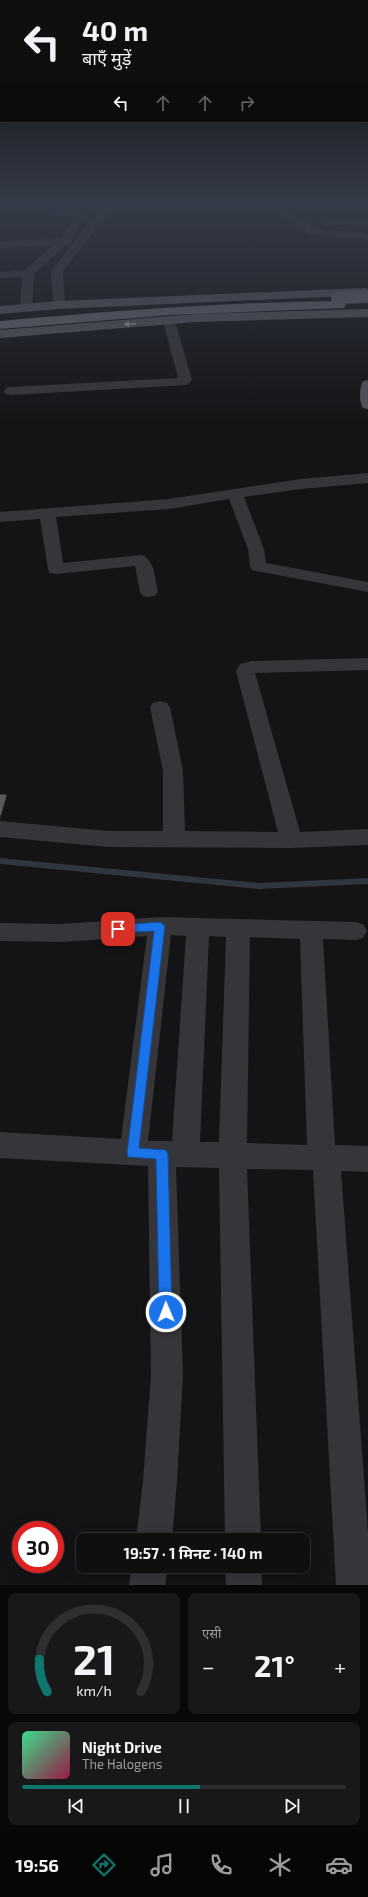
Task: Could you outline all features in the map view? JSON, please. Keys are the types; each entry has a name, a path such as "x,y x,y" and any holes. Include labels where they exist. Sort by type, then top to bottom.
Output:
{"highway":[{"path":"0,325 203,309 338,301 365,294"},
{"path":"0,319 59,312 208,303 338,301 367,310"}],"main road":[{"path":"0,310 59,305 365,294 367,310 196,318 0,334"},
{"path":"368,384 368,405"}],"street":[{"path":"26,308 28,278"},
{"path":"57,278 59,305"},
{"path":"11,391 182,382 185,380 169,321"},
{"path":"0,517 169,504 301,484 368,478"},
{"path":"235,494 256,549 258,566 311,578 368,587"},
{"path":"47,513 56,569 141,560 143,562 149,592"},
{"path":"291,840 245,670 246,668 252,667 368,664"},
{"path":"160,707 173,771 174,840"},
{"path":"0,829 108,839 291,840 368,837"},
{"path":"155,1533 160,1481 167,1375 160,1154 160,926"},
{"path":"0,932 62,933 160,926 355,931"},
{"path":"160,1154 198,927"},
{"path":"238,928 233,1156 243,1533"},
{"path":"311,930 324,1159 354,1585"},
{"path":"0,1145 160,1154 368,1159"},
{"path":"147,1585 149,1573"},
{"path":"243,1573 244,1585"}],"building":[{"path":"0,795 6,795 0,815"}],"waterway":[{"path":"0,861 259,886 368,881"}],"route":[{"path":"118,929 160,926 133,1153 162,1154 166,1312"}]}
